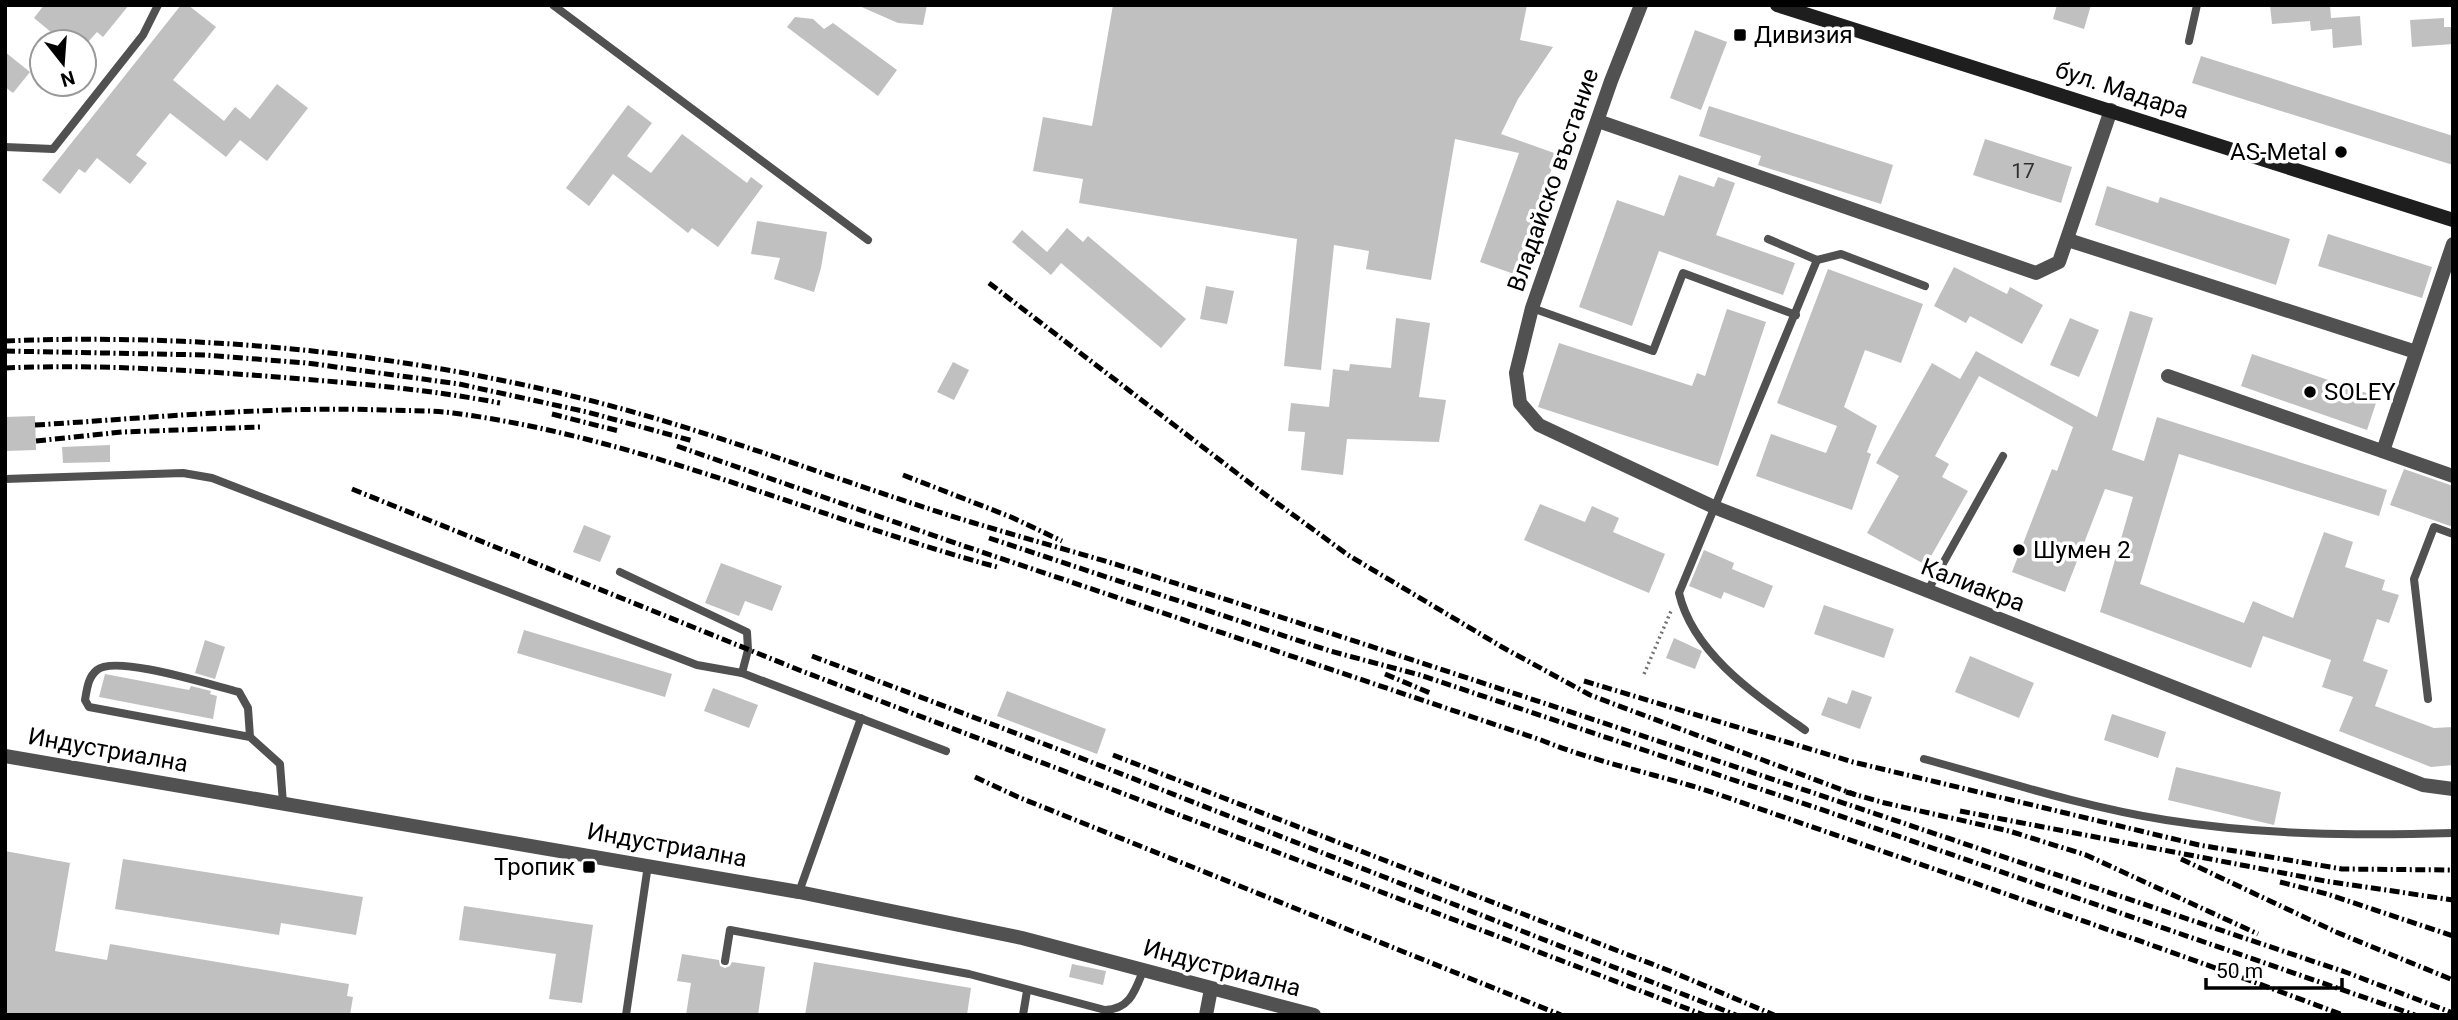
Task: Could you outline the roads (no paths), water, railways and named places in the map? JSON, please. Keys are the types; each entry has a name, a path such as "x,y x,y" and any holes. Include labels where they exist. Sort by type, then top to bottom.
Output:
{"main road":[{"name":"бул. Мадара","path":"1777,5 1804,9 2453,220"}],"street":[{"name":"Владайско въстание","path":"1516,373 1532,308 1641,5"},
{"path":"1598,121 2036,273 2059,262 2111,110"},
{"path":"2068,240 2416,352"},
{"path":"2384,452 2453,244"},
{"name":"Калиакра","path":"1516,373 1520,403 1539,425 1714,507 2423,785 2453,789"},
{"path":"2168,376 2453,476"},
{"name":"Индустриална","path":"5,755 799,892 1021,937 1314,1015"},
{"path":"1206,1015 1211,989"}],"lane":[{"path":"5,147 53,149 144,35 158,5"},
{"path":"553,5 868,240"},
{"path":"2189,41 2197,5"},
{"path":"1768,239 1817,260 1841,254 1925,286"},
{"path":"1805,730 1756,696 1716,658 1689,620 1679,593 1817,260"},
{"path":"1532,308 1653,351 1683,273 1796,315"},
{"path":"1927,592 2003,456"},
{"path":"5,479 183,473 212,478 697,665 742,673 946,751"},
{"path":"2428,699 2414,579 2434,527 2453,534"},
{"path":"620,572 747,632 748,650 742,673"},
{"path":"250,737 248,708 239,692 130,665 107,664 96,670 88,684 85,700 89,706 250,737 280,764 283,803"},
{"path":"799,892 861,718"},
{"path":"1924,758 2078,802 2166,820 2282,834 2453,833"},
{"path":"626,1015 648,865"},
{"path":"725,961 730,930 969,974 1105,1010 1122,1007 1134,994 1143,971"},
{"path":"1023,1015 1027,991"}],"railway":[{"path":"989,283 1348,555 1502,647 1590,695 1856,795"},
{"path":"5,341 155,340 305,350 454,371 600,403 694,430 927,508 1115,564 1424,664 2348,973 2453,1013"},
{"path":"5,351 205,355 307,363 459,384 587,412 693,441"},
{"path":"5,368 108,367 243,374 389,387 500,403"},
{"path":"35,425 297,410 453,413 522,424 659,459 997,567"},
{"path":"552,414 619,431"},
{"path":"36,441 122,432 261,427"},
{"path":"677,446 1563,748 1723,796 2343,1015"},
{"path":"903,475 1011,517 1062,541"},
{"path":"352,489 799,670 1704,1015"},
{"path":"989,538 1330,651 1420,675 1817,808 2415,1015"},
{"path":"812,656 1068,753 1736,1015"},
{"path":"1385,674 1430,693"},
{"path":"1584,681 1853,762 2199,845 2342,869 2453,870"},
{"path":"1113,755 1670,971 1774,1015"},
{"path":"975,777 1018,797 1561,1015"},
{"path":"1846,792 2009,831 2086,855 2258,934"},
{"path":"1960,811 2325,881 2453,900"},
{"path":"2181,859 2336,932 2453,980"},
{"path":"2280,882 2327,894 2453,936"}],"place":[{"name":"Дивизия","path":"1740,35"},
{"name":"AS-Metal","path":"2341,152"},
{"name":"SOLEY","path":"2310,392"},
{"name":"Шумен 2","path":"2019,550"},
{"name":"Тропик","path":"589,867"}]}
